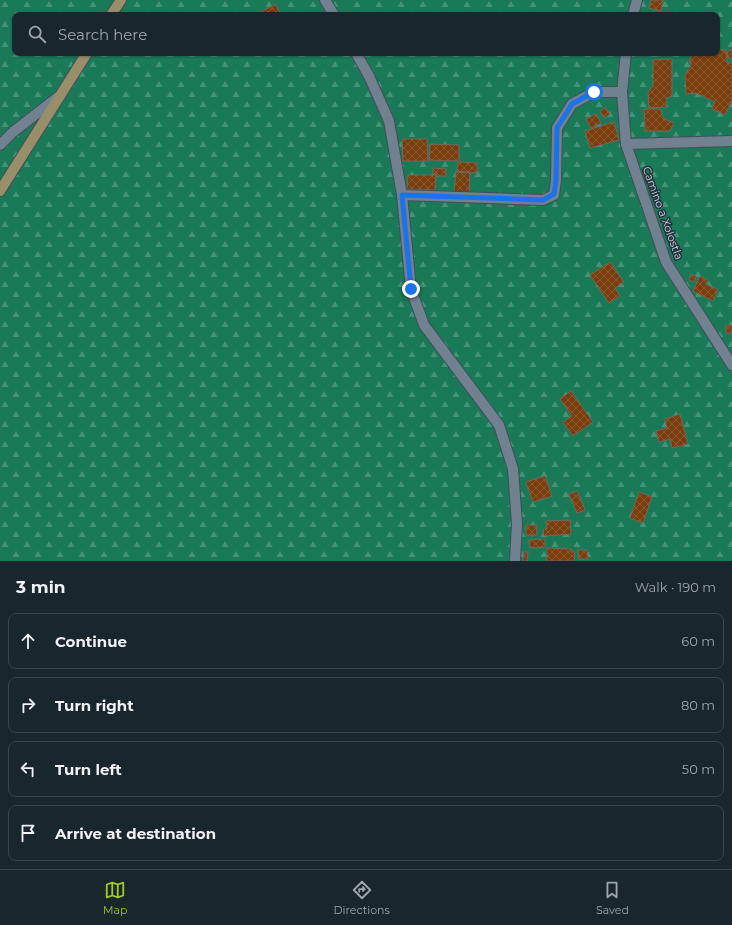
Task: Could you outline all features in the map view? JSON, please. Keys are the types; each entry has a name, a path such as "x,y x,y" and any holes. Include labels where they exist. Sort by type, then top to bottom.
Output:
{"main road":[{"path":"113,12 120,0"},
{"path":"0,191 85,56"}],"street":[{"path":"325,0 332,12"},
{"path":"634,12 636,0"},
{"path":"358,56 369,76 389,121 402,195 411,289 424,325 499,425 513,469 516,524 515,561"},
{"name":"Camino a Xolostla","path":"626,56 622,92 626,144 666,262 732,365"},
{"path":"402,195 543,200 554,194 556,180 557,128 572,104 594,92 622,92"},
{"path":"0,146 13,132 58,97"},
{"path":"626,144 732,141"}],"green space":[{"path":"0,0 732,0 732,561 0,561"}],"building":[{"path":"651,0 663,0 661,11 649,8"},
{"path":"275,4 279,12 261,12"},
{"path":"732,49 731,59 727,56 727,53"},
{"path":"720,50 726,50 727,63 732,63 732,101 725,115 712,109 715,102 696,93 686,94 685,75 692,63 689,62 692,56 720,56"},
{"path":"672,59 672,96 666,98 667,107 649,108 648,92 653,86 653,60"},
{"path":"605,107 610,114 605,118 600,112"},
{"path":"644,109 660,109 664,119 674,123 670,131 645,131"},
{"path":"596,114 601,123 591,128 586,119"},
{"path":"614,122 619,140 590,148 585,131"},
{"path":"402,139 427,139 428,161 403,161"},
{"path":"430,144 459,145 459,161 429,160"},
{"path":"458,162 477,163 477,173 457,171"},
{"path":"433,168 446,169 446,176 436,176 437,174 433,174"},
{"path":"456,172 470,173 469,193 454,192"},
{"path":"408,175 436,175 435,190 407,189"},
{"path":"610,262 624,282 615,288 620,296 609,303 590,275"},
{"path":"691,274 696,276 694,282 689,280"},
{"path":"700,276 708,280 706,284 718,290 713,301 693,291"},
{"path":"726,325 732,325 732,333 726,333"},
{"path":"571,391 593,422 573,436 563,422 572,416 560,399"},
{"path":"680,414 688,444 672,448 670,439 659,442 656,431 667,428 665,419"},
{"path":"545,476 552,496 533,502 526,482"},
{"path":"577,491 585,510 577,513 569,494"},
{"path":"639,492 652,497 643,523 630,518"},
{"path":"570,520 571,534 544,536 543,529 547,529 546,521"},
{"path":"526,525 536,525 537,535 526,535"},
{"path":"545,539 545,547 530,548 529,540"},
{"path":"547,548 571,549 571,552 575,552 574,561 547,561"},
{"path":"578,550 587,550 588,559 579,559"},
{"path":"524,552 528,552 527,561 523,561"}],"route":[{"path":"411,289 402,195 543,200 554,194 556,180 557,128 572,104 594,92"}]}
